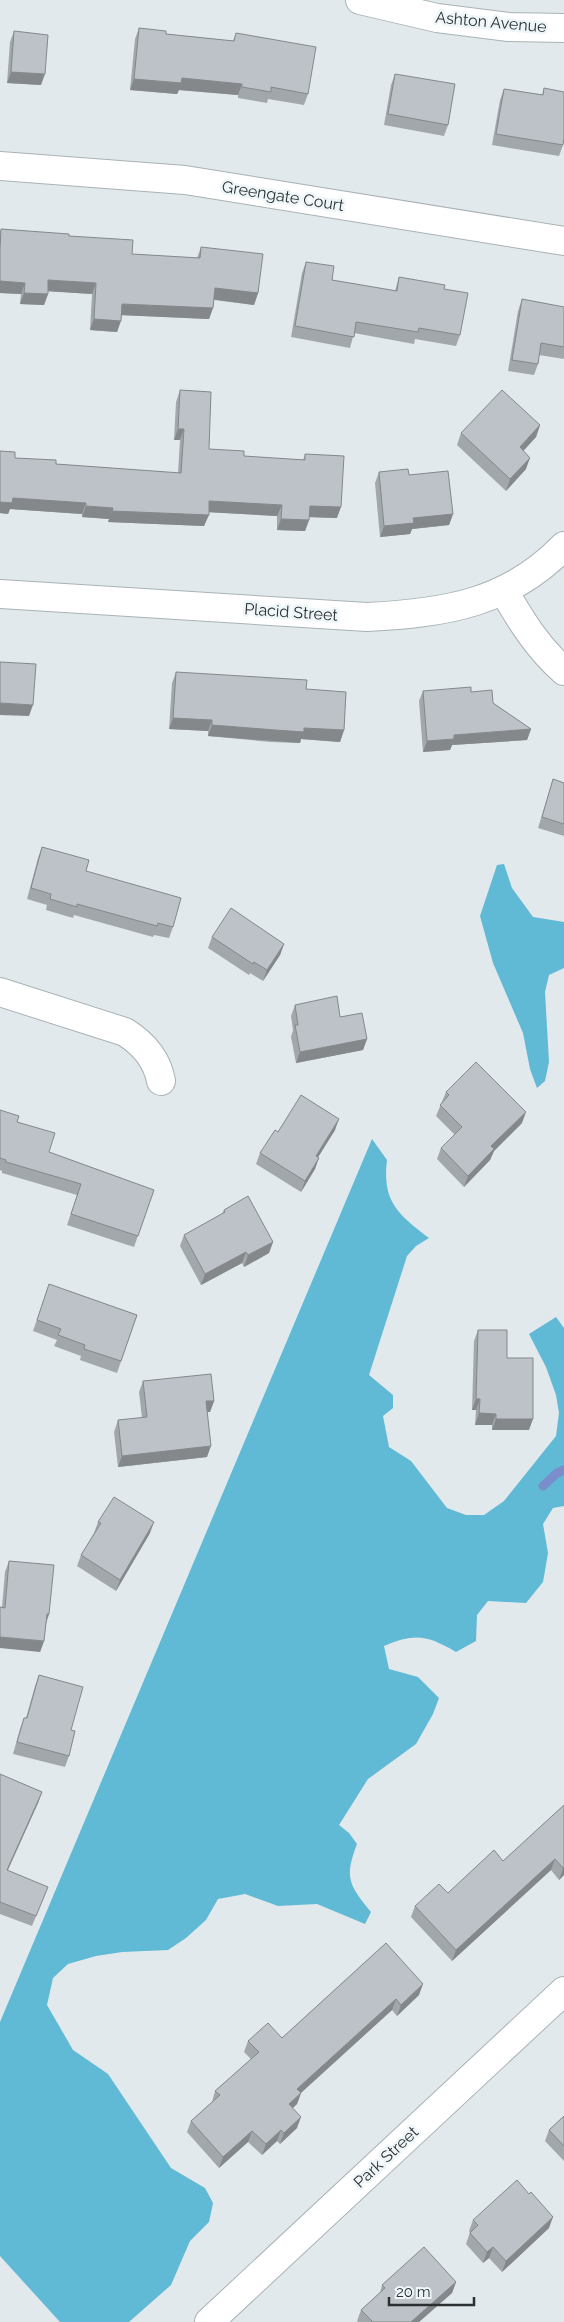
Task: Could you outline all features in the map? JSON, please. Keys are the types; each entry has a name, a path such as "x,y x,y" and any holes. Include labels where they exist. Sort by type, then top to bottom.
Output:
{"street":[{"name":"Ashton Avenue","path":"360,0 437,18 509,26 564,28"},
{"name":"Greengate Court","path":"0,166 185,180 564,241"},
{"name":"Placid Street","path":"0,594 367,617 417,614 467,604 504,592 524,580 564,546"},
{"path":"504,592 522,623 538,645 564,671"},
{"path":"0,992 126,1032 138,1040 152,1055 160,1073 161,1081"},
{"name":"Park Street","path":"209,2322 564,1991"}],"shaded area":[{"path":"504,864 512,888 533,917 564,922 564,968 549,975 545,992 549,1062 545,1081 537,1088 530,1069 523,1033 493,963 480,916 497,865"},
{"path":"372,1139 387,1160 387,1187 394,1206 409,1222 429,1238 416,1246 407,1256 369,1375 393,1395 393,1408 383,1416 389,1447 411,1461 447,1508 466,1515 484,1515 504,1501 556,1436 559,1413 556,1395 546,1367 529,1334 556,1317 564,1328 564,1506 553,1508 543,1524 548,1553 543,1582 526,1603 488,1601 477,1615 476,1641 456,1652 437,1642 421,1638 404,1639 384,1646 389,1669 418,1677 439,1698 433,1714 416,1744 368,1779 339,1825 349,1833 357,1844 350,1873 353,1888 371,1912 365,1924 317,1904 278,1906 245,1894 218,1899 206,1920 186,1938 168,1950 122,1952 96,1956 68,1964 53,1978 47,2005 73,2050 108,2074 171,2168 205,2188 213,2203 209,2222 190,2241 171,2285 129,2322 60,2322 0,2256 0,2022"}],"building":[{"path":"139,28 166,31 166,34 234,41 236,33 316,47 308,94 271,87 271,92 242,87 242,84 182,78 181,83 134,79"},
{"path":"14,31 48,35 45,74 11,72"},
{"path":"395,74 455,84 448,125 388,114"},
{"path":"544,88 564,92 563,145 496,134 504,89 543,95"},
{"path":"1,229 133,240 132,254 200,258 201,247 263,254 258,293 215,288 213,308 122,304 121,321 94,319 96,283 48,280 48,294 24,293 25,283 0,281"},
{"path":"306,262 334,266 332,280 397,291 399,277 445,285 444,289 468,293 460,335 419,328 418,332 356,322 354,337 295,326"},
{"path":"522,299 564,307 564,347 541,343 538,364 512,360"},
{"path":"180,390 211,392 209,449 244,451 244,456 305,460 305,454 344,456 341,507 310,506 309,520 281,519 282,505 209,501 209,515 112,511 113,508 86,506 86,503 13,498 12,503 0,502 0,451 15,452 15,458 56,460 56,464 181,473 184,429 178,429"},
{"path":"502,390 540,425 520,447 530,458 510,479 461,433"},
{"path":"408,469 409,475 448,471 453,514 413,518 414,523 384,526 379,472"},
{"path":"0,662 36,664 33,705 0,703"},
{"path":"176,672 307,680 306,689 346,692 344,730 304,728 304,732 275,730 212,725 212,720 173,718"},
{"path":"471,687 471,692 492,690 493,703 531,729 454,735 454,739 427,741 423,691"},
{"path":"553,779 564,783 564,824 542,817"},
{"path":"42,847 89,860 86,871 181,898 173,927 158,923 157,926 77,904 77,907 50,899 51,894 31,888"},
{"path":"231,908 284,944 267,970 254,962 253,964 212,937"},
{"path":"337,996 340,1017 362,1013 367,1039 300,1052 295,1025 298,1025 295,1005"},
{"path":"476,1062 526,1112 491,1146 494,1149 468,1176 441,1148 462,1127 440,1105 449,1095 446,1092"},
{"path":"301,1095 339,1119 316,1156 319,1158 305,1181 260,1153 275,1130 278,1132"},
{"path":"0,1110 19,1116 17,1122 55,1133 49,1152 154,1190 138,1236 71,1214 81,1184 6,1162 6,1160 0,1158"},
{"path":"248,1196 273,1242 248,1255 246,1252 205,1274 184,1235 225,1212 224,1210"},
{"path":"49,1284 137,1315 121,1361 84,1349 85,1345 58,1335 61,1329 37,1320"},
{"path":"478,1330 507,1330 507,1358 533,1358 533,1419 496,1419 496,1414 479,1413 480,1399 476,1399"},
{"path":"211,1374 214,1401 206,1401 211,1446 122,1456 118,1420 147,1417 143,1381"},
{"path":"114,1497 154,1522 120,1580 81,1555 101,1523 98,1522"},
{"path":"9,1561 54,1565 44,1641 0,1637 0,1607 5,1608"},
{"path":"39,1675 83,1687 71,1730 75,1731 69,1756 17,1742 24,1718 27,1718"},
{"path":"0,1774 42,1792 7,1870 48,1887 36,1916 0,1902"},
{"path":"564,1805 564,1868 555,1859 456,1950 415,1906 439,1884 448,1893 494,1850 503,1861"},
{"path":"386,1943 423,1984 401,2005 396,1999 297,2089 301,2093 289,2104 301,2117 284,2133 281,2130 266,2144 252,2131 223,2157 191,2121 220,2095 215,2091 259,2052 248,2041 268,2023 282,2038"},
{"path":"564,2116 564,2146 549,2130"},
{"path":"517,2180 529,2194 531,2192 553,2217 506,2261 493,2247 487,2252 470,2233 478,2225 473,2220"},
{"path":"424,2247 456,2282 411,2322 373,2322 361,2310 385,2288 382,2285"}],"waterway":[{"path":"543,1486 557,1473 564,1470"}]}
